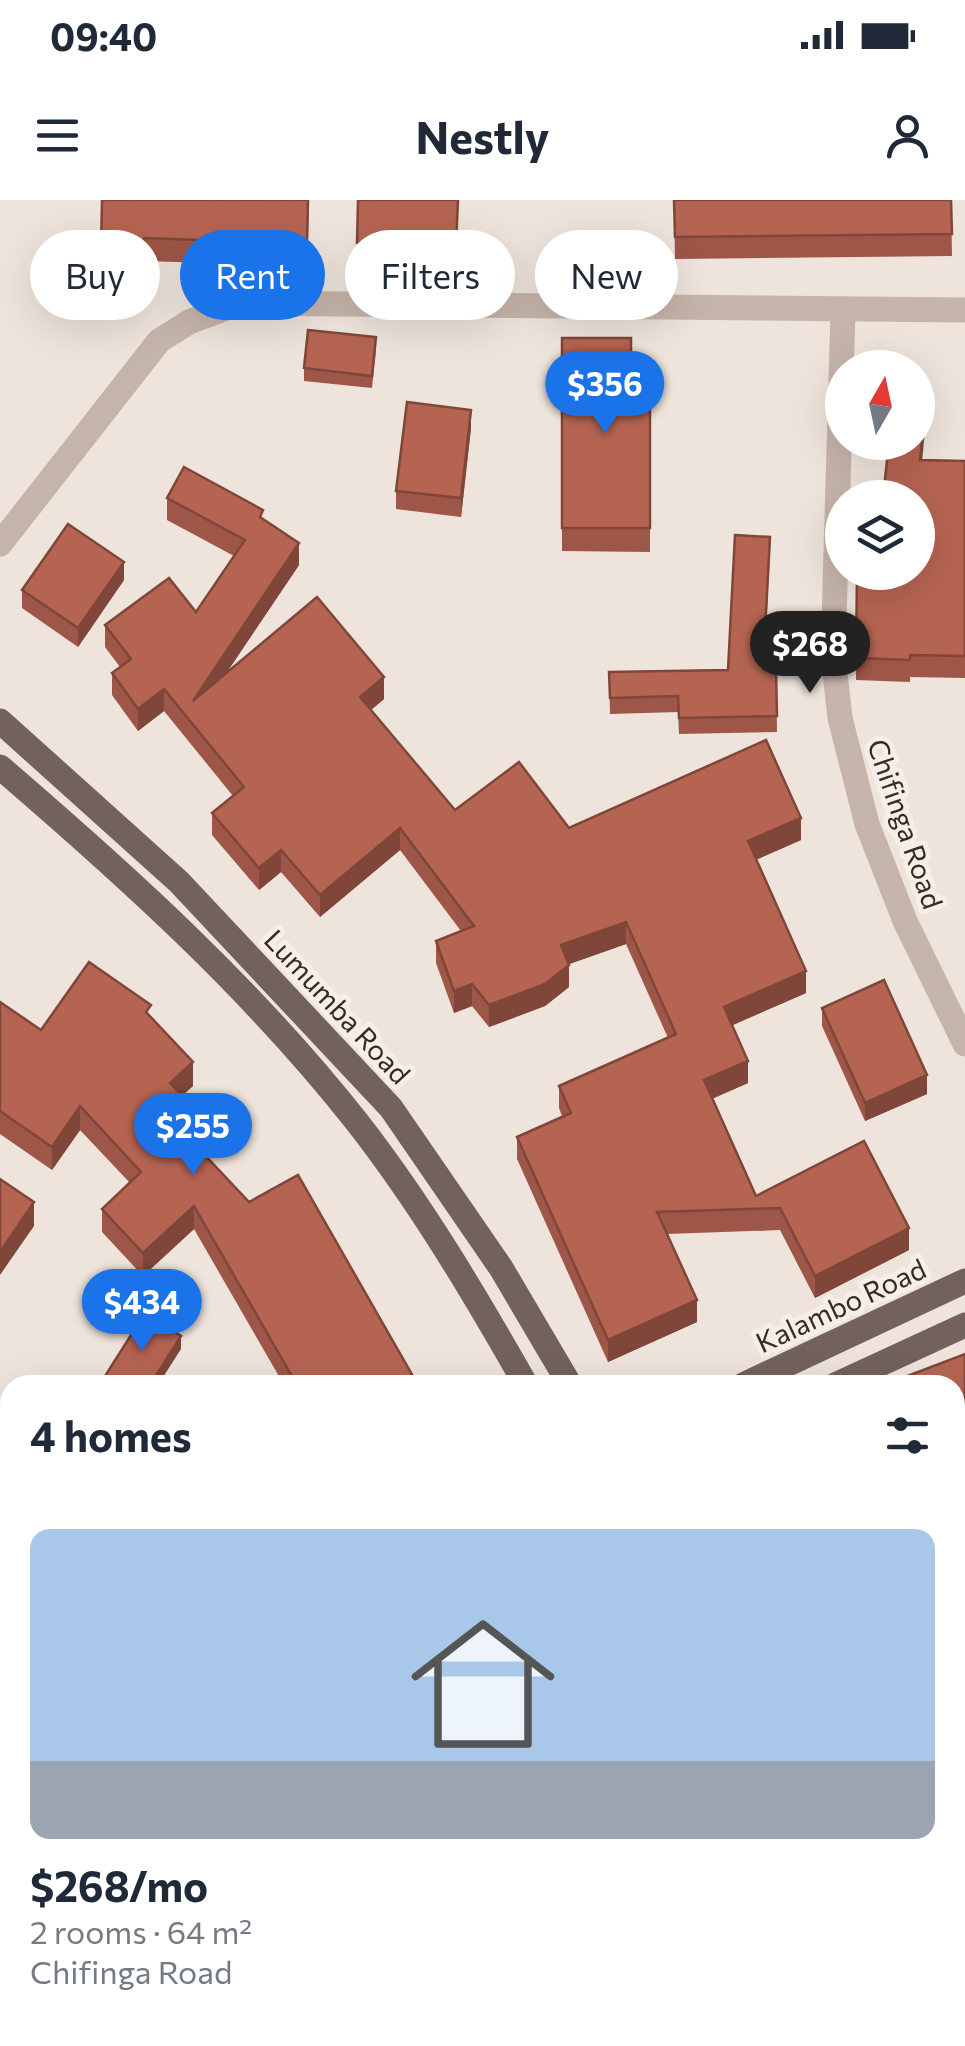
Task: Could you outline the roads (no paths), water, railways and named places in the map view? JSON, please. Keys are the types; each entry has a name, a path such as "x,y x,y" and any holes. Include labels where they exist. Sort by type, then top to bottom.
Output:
{"main road":[{"name":"Lumumba Road","path":"0,721 178,882 391,1108 501,1268 564,1375"},
{"path":"0,767 170,917 271,1022 345,1109 466,1280 520,1375"},
{"name":"Kalambo Road","path":"764,1375 965,1281"},
{"path":"857,1375 965,1325"}],"street":[{"path":"0,544 159,341 189,322 240,303 843,312 965,310"},
{"name":"Chifinga Road","path":"843,312 833,654 840,718 867,824 905,921 965,1044"}]}
